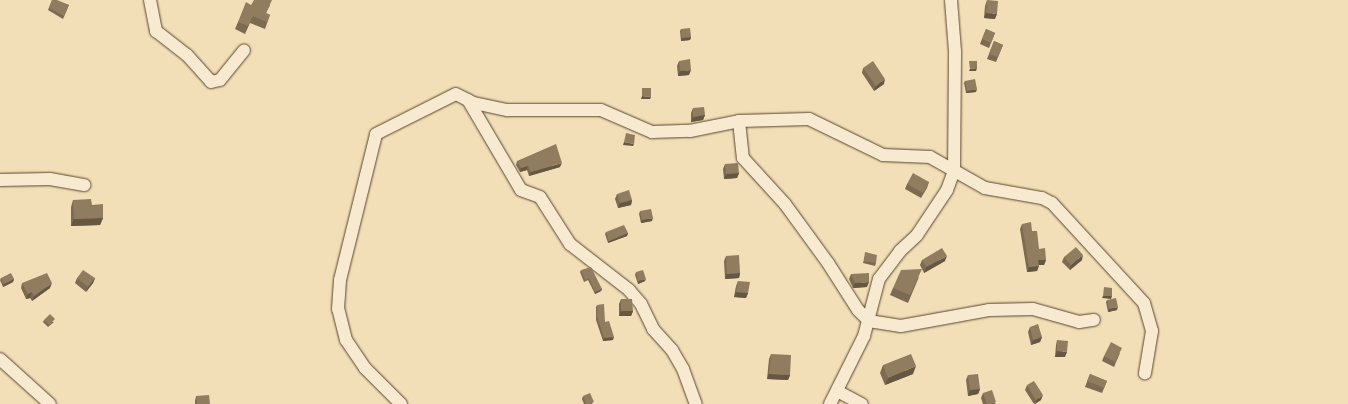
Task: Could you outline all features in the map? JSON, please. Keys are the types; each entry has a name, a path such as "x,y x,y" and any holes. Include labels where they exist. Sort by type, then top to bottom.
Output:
{"street":[{"path":"150,0 156,31 187,56 211,82 220,80 244,50"},
{"path":"830,404 839,392 869,321 879,279 900,251 917,235 947,190 954,171 955,51 952,0"},
{"path":"401,404 359,360 340,323 340,280 353,216 376,134 453,94 468,100 508,110 601,110 652,132 690,131 739,121 809,119 883,155 930,157 985,188 1042,198 1052,203 1144,303 1152,331 1145,372"},
{"path":"468,100 521,190 540,197 570,244 629,290 641,304 653,329 672,350 684,369 696,404"},
{"path":"739,121 743,158 785,204 828,263 858,310 869,321 902,326 989,310 1033,309 1078,322 1094,320"},
{"path":"0,180 50,179 84,185"},
{"path":"0,359 50,404"},
{"path":"839,392 862,404"}],"building":[{"path":"52,0 69,5 64,16 49,8"},
{"path":"254,0 272,0 266,13 270,15 267,22 253,16 248,26 238,22 246,2 251,5"},
{"path":"987,0 998,1 997,14 986,13"},
{"path":"690,28 691,37 682,38 681,29"},
{"path":"986,29 995,33 991,43 982,39"},
{"path":"994,41 1003,45 998,57 989,54"},
{"path":"690,59 691,70 680,71 679,61"},
{"path":"873,61 885,79 876,86 863,68"},
{"path":"969,61 977,61 977,68 970,69"},
{"path":"975,79 977,89 967,91 965,81"},
{"path":"642,88 651,88 651,97 642,96"},
{"path":"704,107 705,115 693,117 693,108"},
{"path":"626,133 635,135 634,144 624,142"},
{"path":"556,144 562,163 531,172 528,166 521,168 517,161"},
{"path":"738,163 739,173 726,174 725,164"},
{"path":"913,173 929,182 923,193 907,184"},
{"path":"629,190 632,200 620,203 617,194"},
{"path":"91,199 92,205 103,204 103,218 74,219 73,200"},
{"path":"651,209 653,218 642,220 640,211"},
{"path":"1031,222 1032,231 1037,231 1039,249 1045,248 1046,260 1038,260 1039,266 1029,267 1022,224"},
{"path":"624,225 628,233 609,241 606,232"},
{"path":"1076,247 1083,255 1071,265 1064,257"},
{"path":"942,248 947,256 926,267 922,260"},
{"path":"865,252 877,255 876,263 864,261"},
{"path":"739,255 740,273 727,274 726,256"},
{"path":"591,267 602,289 595,292 589,278 585,280 581,270"},
{"path":"922,269 910,295 893,288 901,270"},
{"path":"83,270 95,278 88,287 77,278"},
{"path":"643,270 646,279 638,281 636,272"},
{"path":"11,273 14,279 4,284 1,278"},
{"path":"47,273 52,283 34,296 32,292 28,294 22,283"},
{"path":"869,273 869,282 855,283 851,274"},
{"path":"738,281 750,282 748,293 736,292"},
{"path":"1104,287 1112,288 1112,296 1103,296"},
{"path":"1116,298 1118,307 1109,309 1107,300"},
{"path":"621,299 632,299 633,311 621,311"},
{"path":"604,304 605,322 609,321 614,337 604,338 597,317 597,305"},
{"path":"50,314 55,319 49,325 44,320"},
{"path":"1038,324 1042,337 1033,340 1030,327"},
{"path":"1057,340 1068,341 1067,352 1057,351"},
{"path":"1111,342 1122,348 1115,362 1104,356"},
{"path":"771,354 791,355 790,375 769,374"},
{"path":"911,354 916,366 888,378 883,365"},
{"path":"978,374 980,389 970,390 968,375"},
{"path":"1090,374 1107,381 1104,388 1087,381"},
{"path":"1034,381 1043,395 1036,400 1027,385"},
{"path":"992,390 996,402 987,404 983,393"},
{"path":"590,393 594,402 586,404 583,396"},
{"path":"209,395 210,404 197,404 196,396"}]}
